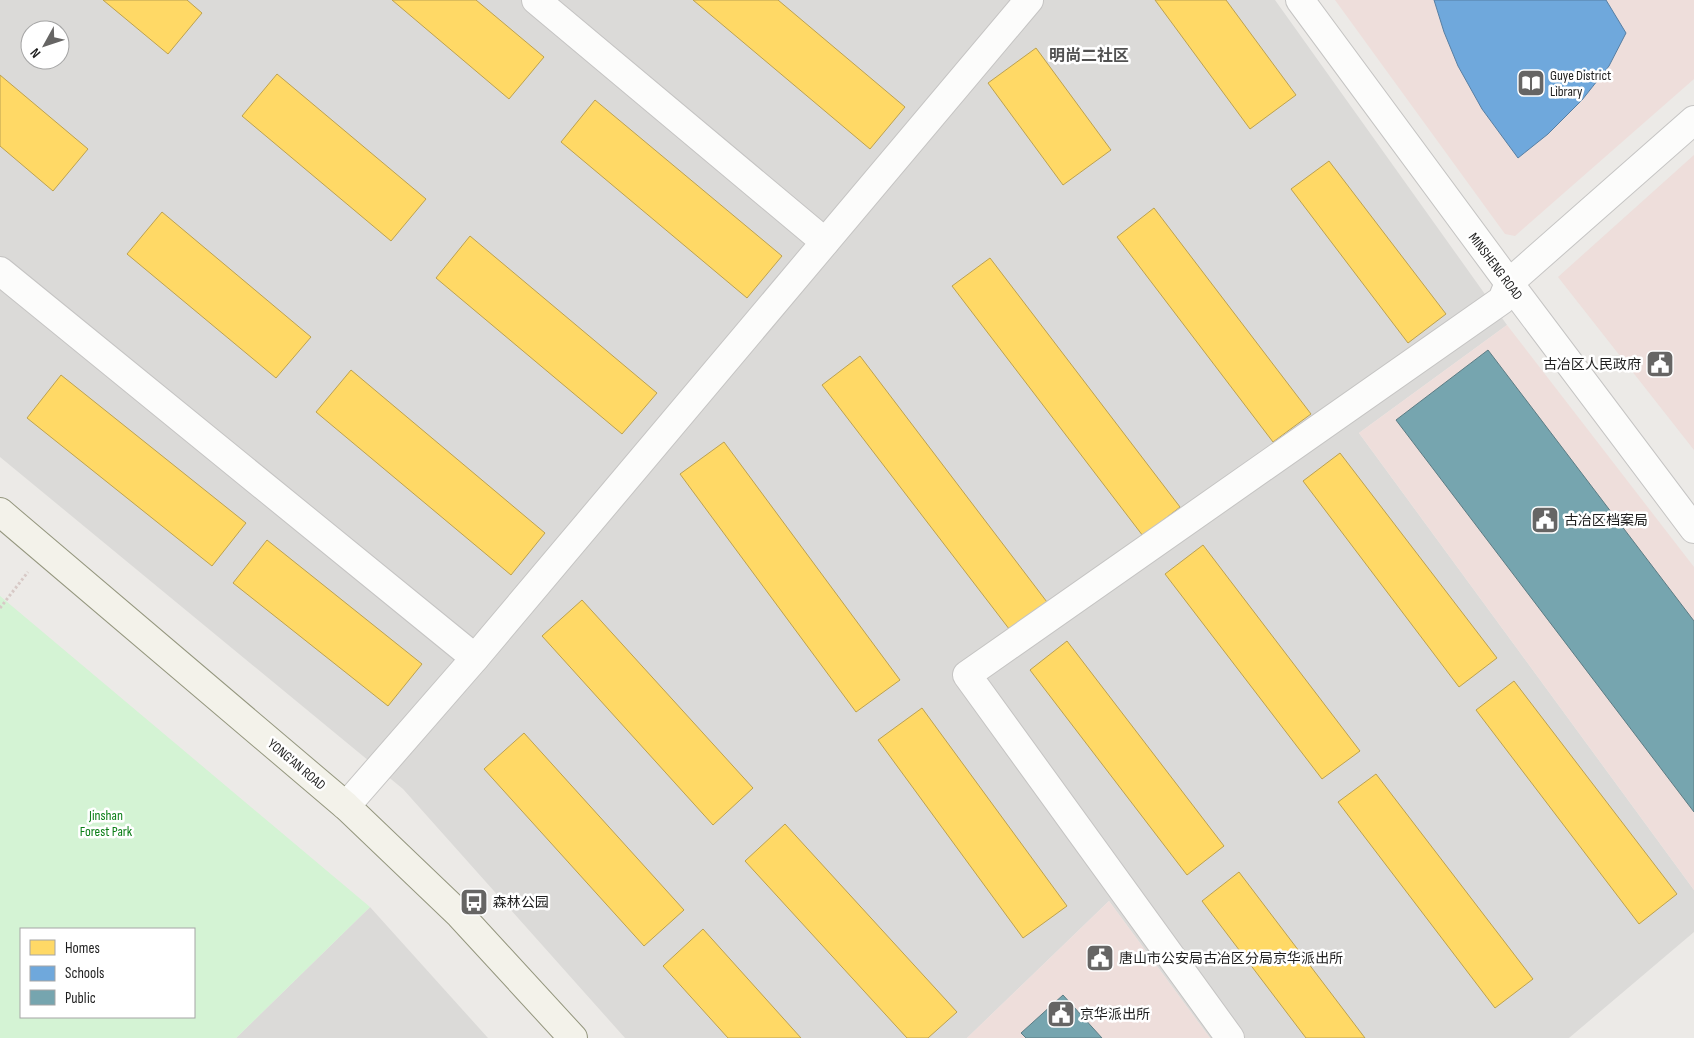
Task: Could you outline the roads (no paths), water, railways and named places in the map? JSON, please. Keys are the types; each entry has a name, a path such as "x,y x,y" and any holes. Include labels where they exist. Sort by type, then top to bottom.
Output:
{"main road":[{"name":"YONG'AN ROAD","path":"0,512 346,806 460,915 573,1038"}],"street":[{"path":"536,0 825,242"},
{"path":"346,806 475,658 1029,0"},
{"name":"MINSHENG ROAD","path":"1300,0 1694,529"},
{"path":"1230,1038 967,675 1502,300 1509,283 1694,120"},
{"path":"0,271 475,658"}],"place":[{"name":"Guye District Library","path":"1531,83"},
{"name":"古冶区人民政府","path":"1660,364"},
{"name":"古冶区档案局","path":"1545,520"},
{"name":"森林公园","path":"474,902"},
{"name":"唐山市公安局古冶区分局京华派出所","path":"1100,958"},
{"name":"京华派出所","path":"1061,1014"}],"district":[{"name":"明尚二社区","path":"1089,55"}],"park label":[{"name":"Jinshan Forest Park","path":"106,824"}]}
